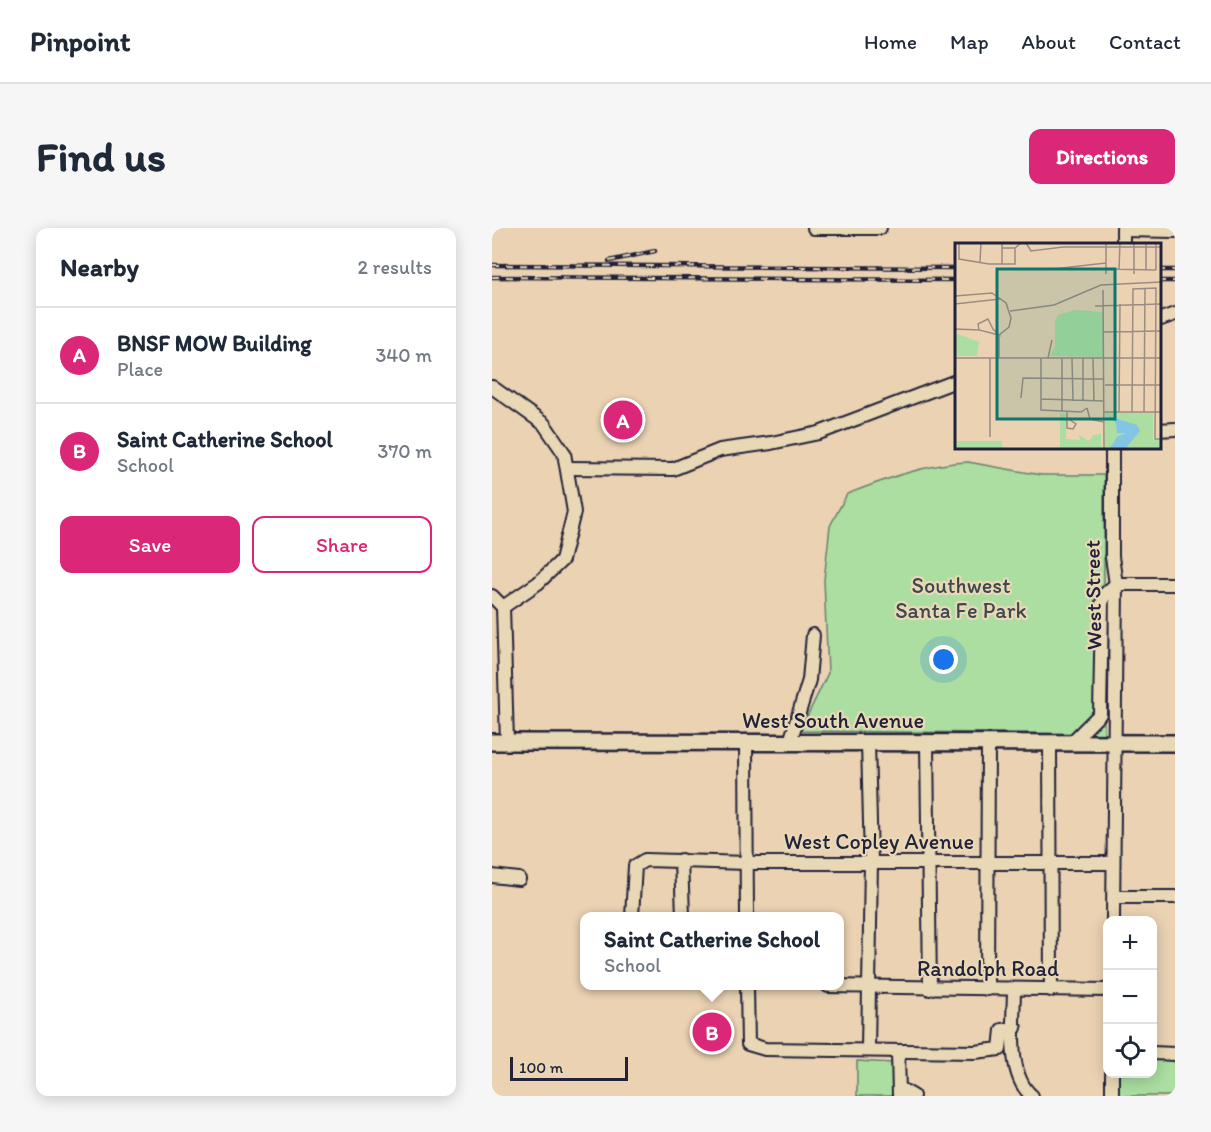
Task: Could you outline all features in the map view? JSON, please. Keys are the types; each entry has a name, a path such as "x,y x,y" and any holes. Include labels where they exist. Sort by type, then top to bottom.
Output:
{"main road":[{"name":"West South Avenue","path":"500,742 1175,743"}],"street":[{"path":"814,228 880,228"},
{"path":"1123,229 1175,231"},
{"path":"1160,319 1175,314"},
{"path":"567,468 673,469 720,450 819,433 955,381"},
{"path":"492,387 544,424 564,453 574,512 562,560 538,583 498,606"},
{"path":"492,401 512,401"},
{"path":"1160,430 1175,429"},
{"name":"West Street","path":"1112,448 1112,557 1116,584 1113,916"},
{"path":"1072,742 1100,714 1102,603 1107,593 1116,584 1175,585"},
{"path":"492,596 498,606 500,742"},
{"path":"790,742 809,680 813,635"},
{"path":"746,742 747,912"},
{"path":"868,742 871,862 868,1050"},
{"path":"927,742 930,989"},
{"path":"987,989 988,742"},
{"path":"1050,742 1051,990"},
{"name":"West Copley Avenue","path":"632,912 635,866 645,860 748,863 1113,862"},
{"path":"681,860 683,912"},
{"path":"492,876 519,879"},
{"path":"1114,897 1175,897"},
{"name":"Randolph Road","path":"844,987 1103,990"},
{"path":"1014,989 1015,1067 1021,1081 1032,1096"},
{"path":"747,990 748,1044 765,1049 975,1052 1000,1049 1002,1030 1015,1028"},
{"path":"898,1051 899,1092 913,1096"},
{"path":"1157,1053 1175,1054"},
{"path":"1112,1078 1112,1096"}],"green space":[{"name":"Southwest Santa Fe Park","path":"968,462 1041,475 1104,475 1104,734 800,731 828,673 824,580 830,526 847,494 921,469"},
{"path":"1157,1059 1175,1059 1175,1096 1116,1096 1117,1078 1157,1078"},
{"path":"857,1061 892,1063 892,1096 857,1096"}],"railway":[{"path":"609,261 655,251"},
{"path":"492,265 955,268"},
{"path":"1160,270 1175,270"},
{"path":"492,277 955,280"},
{"path":"1160,281 1175,281"}],"place":[{"name":"BNSF MOW Building","path":"623,420"},
{"name":"Saint Catherine School","path":"712,1032"}]}
